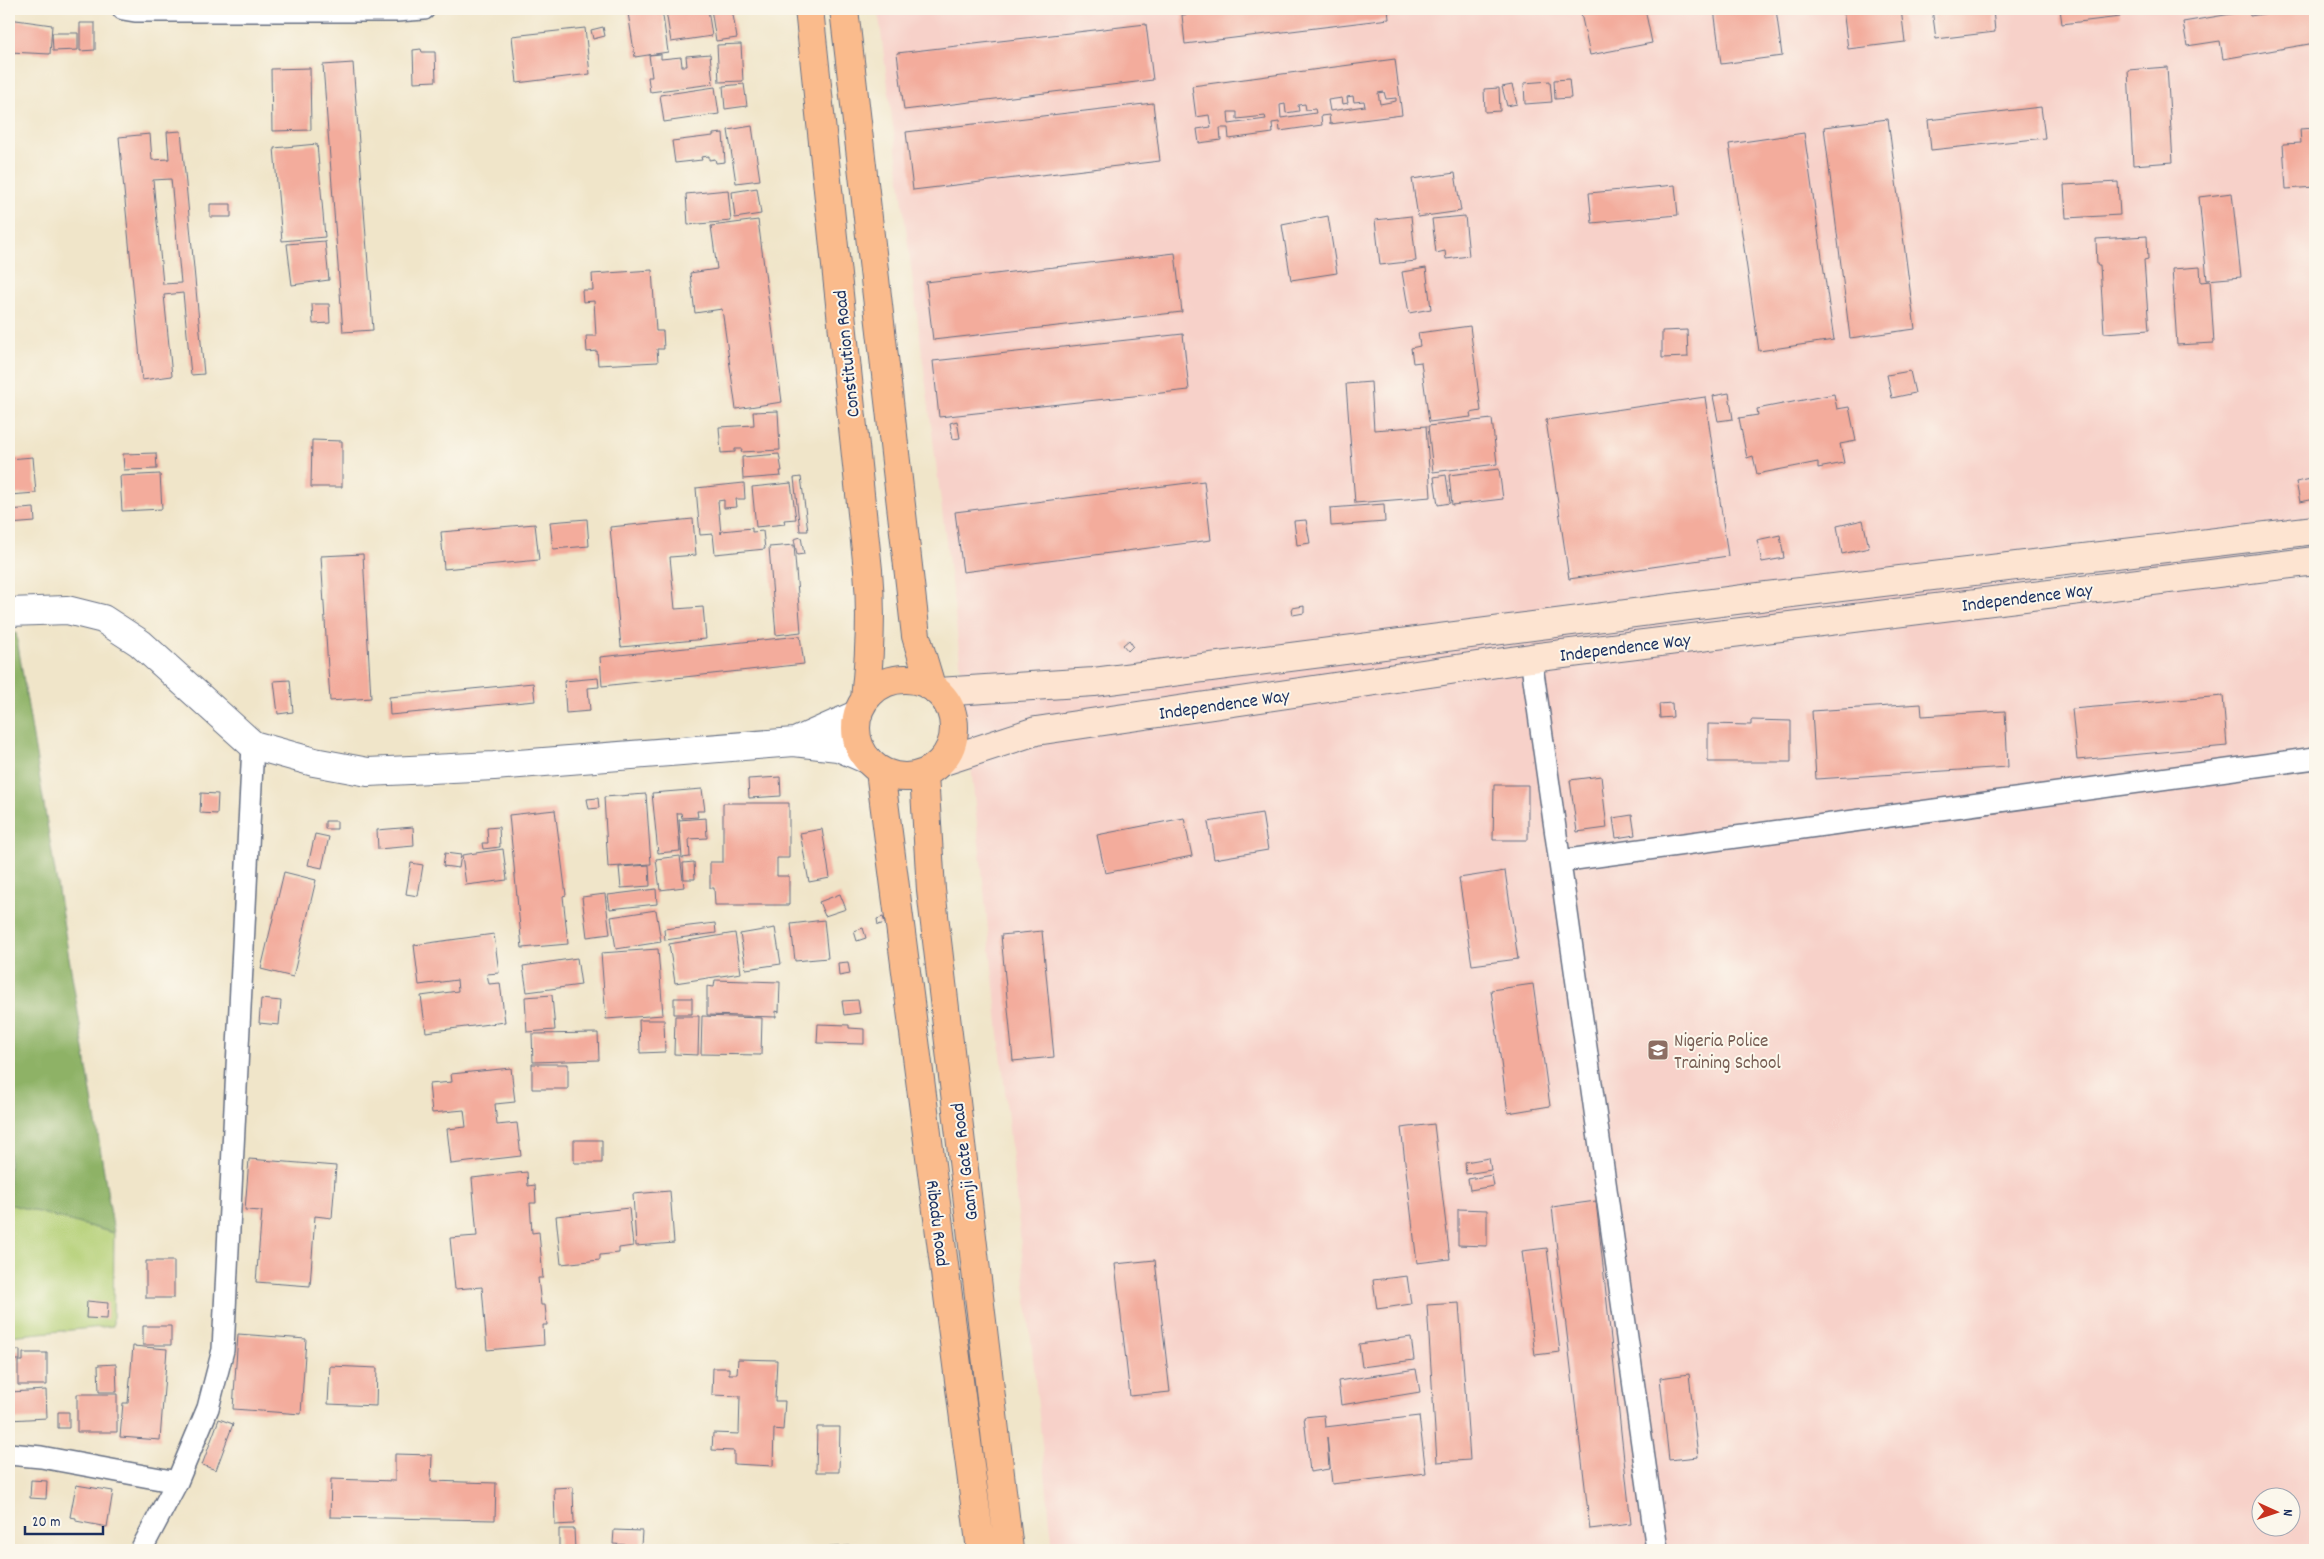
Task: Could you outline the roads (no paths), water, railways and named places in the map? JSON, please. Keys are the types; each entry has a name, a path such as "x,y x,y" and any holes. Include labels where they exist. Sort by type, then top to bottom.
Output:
{"main road":[{"name":"Constitution Road","path":"809,9 870,596 871,647 862,707"},
{"name":"Constitution Road","path":"844,9 916,636 934,689"},
{"name":"Independence Way","path":"934,689 1094,682 1767,596 2315,530"},
{"name":"Independence Way","path":"933,768 1036,731 1531,658 2315,561"},
{"path":"903,679 918,680 934,689 950,707 954,726 951,746 933,768 910,778 894,776 874,765 860,746 856,730 862,707 875,689 889,682 903,679"},
{"name":"Ribadu Road","path":"874,765 898,896 981,1550"},
{"name":"Gamji Gate Road","path":"933,768 931,890 1009,1550"}],"street":[{"path":"123,9 135,11 424,9"},
{"path":"9,612 67,610 103,619 140,643 254,745 314,762 368,772 494,766 794,742 838,747 874,765"},
{"path":"1531,658 1657,1550"},
{"path":"794,742 862,707"},
{"path":"141,1550 177,1482 208,1408 223,1350 254,745"},
{"path":"1560,861 2315,758"},
{"path":"9,1454 177,1482"}],"place":[{"name":"Nigeria Police Training School","path":"1658,1050"}]}
